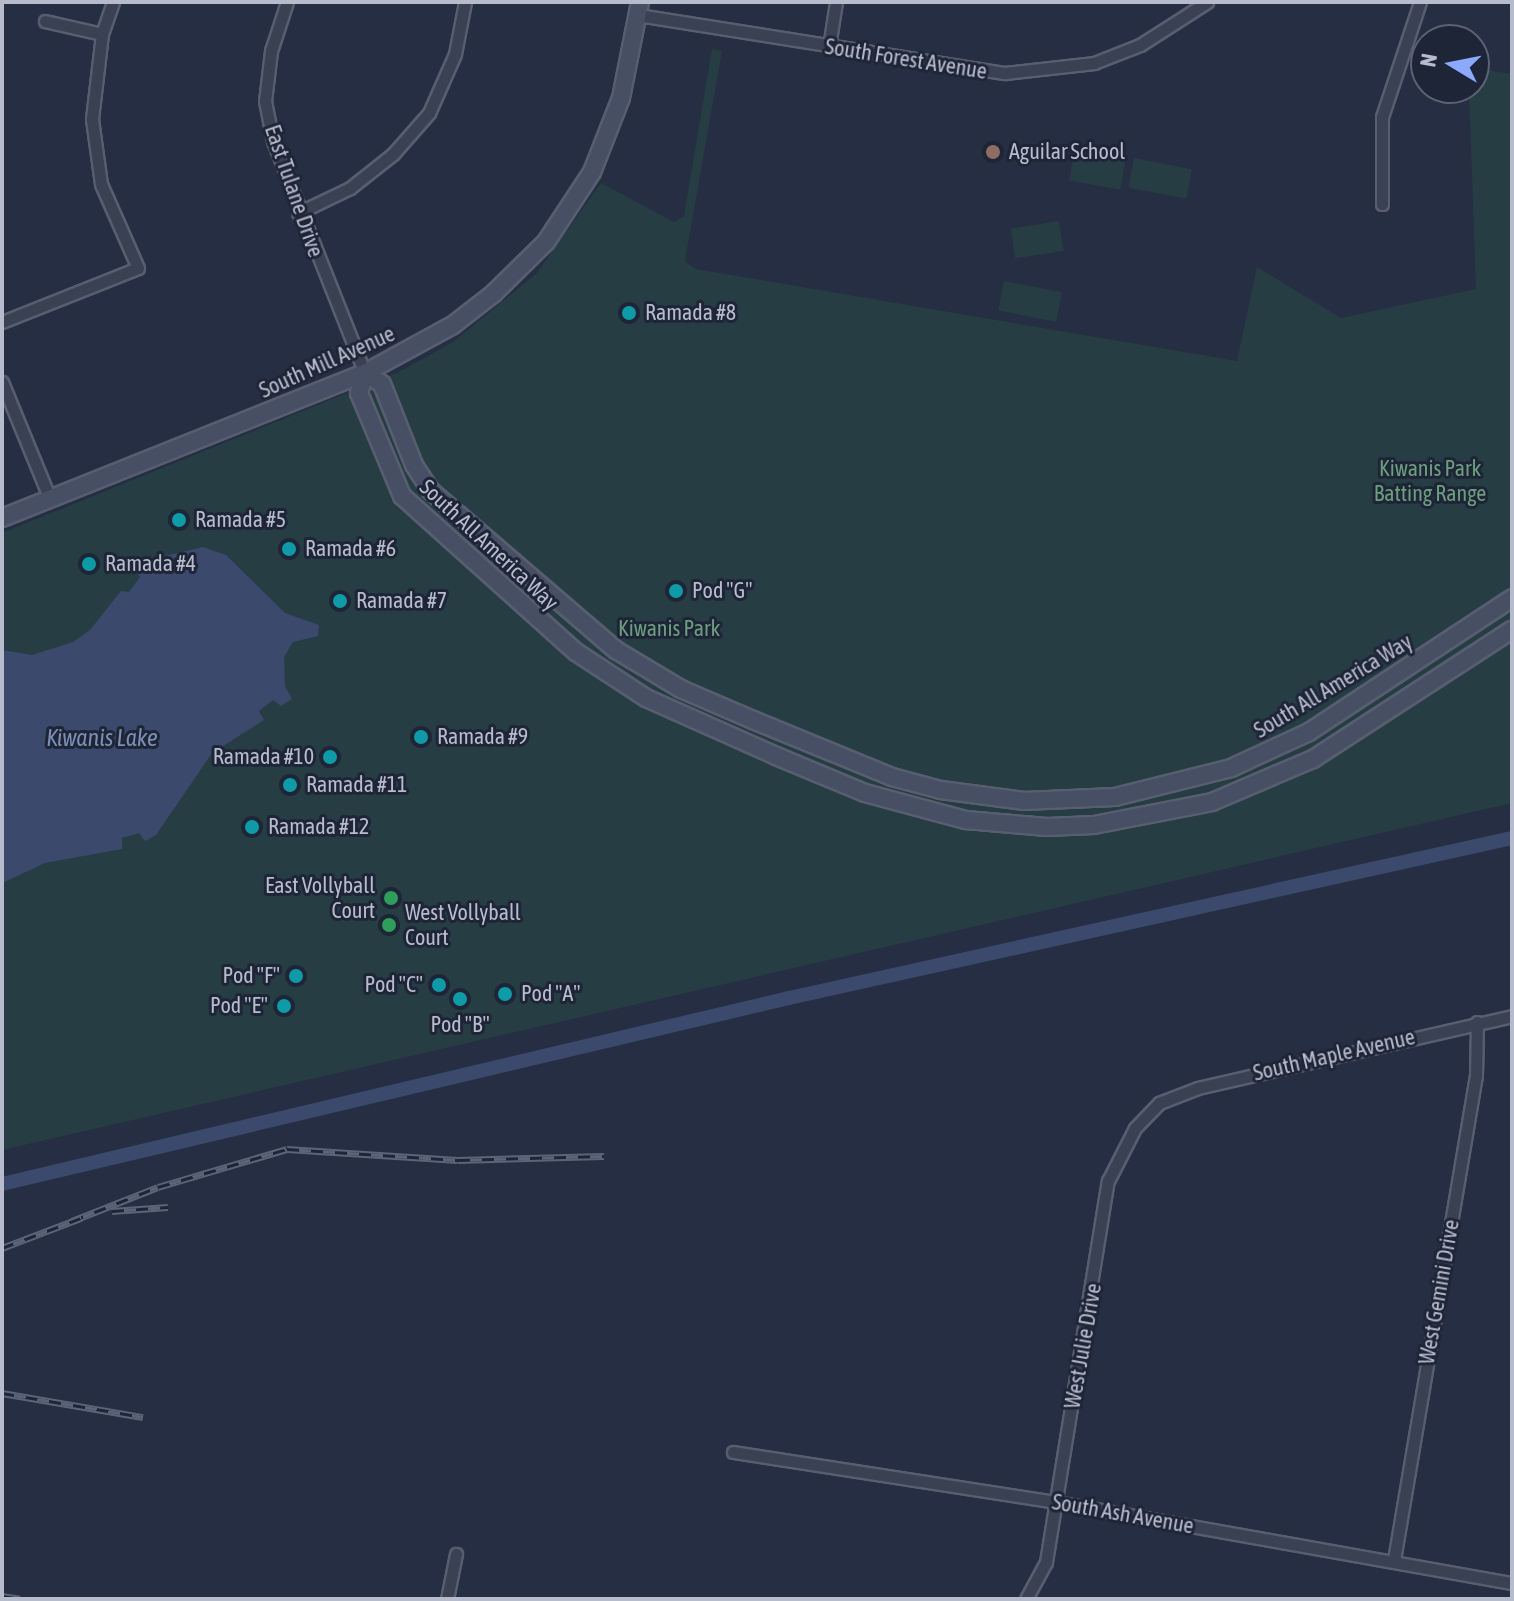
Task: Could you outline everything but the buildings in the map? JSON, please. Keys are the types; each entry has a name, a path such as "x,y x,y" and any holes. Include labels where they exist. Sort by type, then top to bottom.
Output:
{"street":[{"path":"2,322 138,268 101,184 92,119 102,34 113,2"},
{"name":"East Tulane Drive","path":"287,2 271,51 265,101 273,141 298,213 365,373"},
{"path":"298,213 350,188 393,154 429,113 455,54 465,2"},
{"path":"829,47 836,2"},
{"name":"South Forest Avenue","path":"639,8 957,70 1077,68 1140,45 1207,2"},
{"path":"1382,204 1382,117 1420,2"},
{"name":"South Mill Avenue","path":"2,518 365,373 471,312 546,242 603,149 621,98 639,8"},
{"path":"45,21 102,34"},
{"name":"South All America Way","path":"1512,598 1309,732 1231,768 1115,797 1024,801 941,790 892,777 681,689 616,650 431,491 414,465 382,384 365,373 359,393 402,496 547,629 603,671 681,715 865,793 966,820 1047,827 1127,821 1212,802 1313,759 1512,630"},
{"path":"2,382 50,499"},
{"path":"373,429 396,420"},
{"path":"603,671 616,650"},
{"path":"1405,669 1419,693"},
{"name":"South Maple Avenue","path":"1159,1103 1198,1088 1512,1016"},
{"name":"West Gemini Drive","path":"1394,1560 1476,1076 1477,1022"},
{"name":"West Julie Drive","path":"1026,1599 1046,1562 1108,1181 1135,1128 1159,1103"},
{"name":"South Ash Avenue","path":"733,1452 1056,1502 1512,1583"},
{"path":"447,1599 456,1554"}],"green space":[{"name":"Kiwanis Park","path":"712,49 722,51 685,261 696,269 1237,361 1257,267 1341,318 1476,289 1470,104 1490,104 1490,71 1512,74 1512,803 2,1150 2,533 399,372 453,342 537,273 601,183 674,222 684,216"},
{"path":"1075,147 1126,156 1120,190 1069,180"},
{"path":"1134,158 1192,169 1186,199 1128,187"},
{"path":"1059,221 1064,251 1015,258 1011,229"},
{"path":"1004,281 1062,292 1056,322 998,310"}],"water":[{"name":"Kiwanis Lake","path":"203,547 226,555 285,613 319,625 318,636 293,642 284,657 285,686 292,699 281,706 273,700 259,711 264,720 212,753 156,835 145,841 139,833 122,838 122,849 45,863 2,883 2,650 32,655 73,642 90,630 121,591 129,592 140,577 135,570 148,560"}],"waterway":[{"path":"2,1184 789,998 1512,838"}],"railway":[{"path":"72,1221 158,1187 287,1149 458,1160 604,1156"},
{"path":"112,1211 168,1207"},
{"path":"2,1248 81,1218"},
{"path":"2,1393 143,1417"},
{"path":"2,1596 20,1599"}],"place":[{"name":"Aguilar School","path":"993,152"},
{"name":"Ramada #8","path":"629,313"},
{"name":"Ramada #5","path":"179,520"},
{"name":"Ramada #6","path":"289,549"},
{"name":"Ramada #4","path":"89,564"},
{"name":"Pod \"G\"","path":"676,591"},
{"name":"Ramada #7","path":"340,601"},
{"name":"Ramada #9","path":"421,737"},
{"name":"Ramada #10","path":"330,757"},
{"name":"Ramada #11","path":"290,785"},
{"name":"Ramada #12","path":"252,827"},
{"name":"East Vollyball Court","path":"391,898"},
{"name":"West Vollyball Court","path":"389,925"},
{"name":"Pod \"F\"","path":"296,976"},
{"name":"Pod \"C\"","path":"439,985"},
{"name":"Pod \"A\"","path":"505,994"},
{"name":"Pod \"B\"","path":"460,999"},
{"name":"Pod \"E\"","path":"284,1006"}],"park label":[{"name":"Kiwanis Park Batting Range","path":"1430,480"}]}
